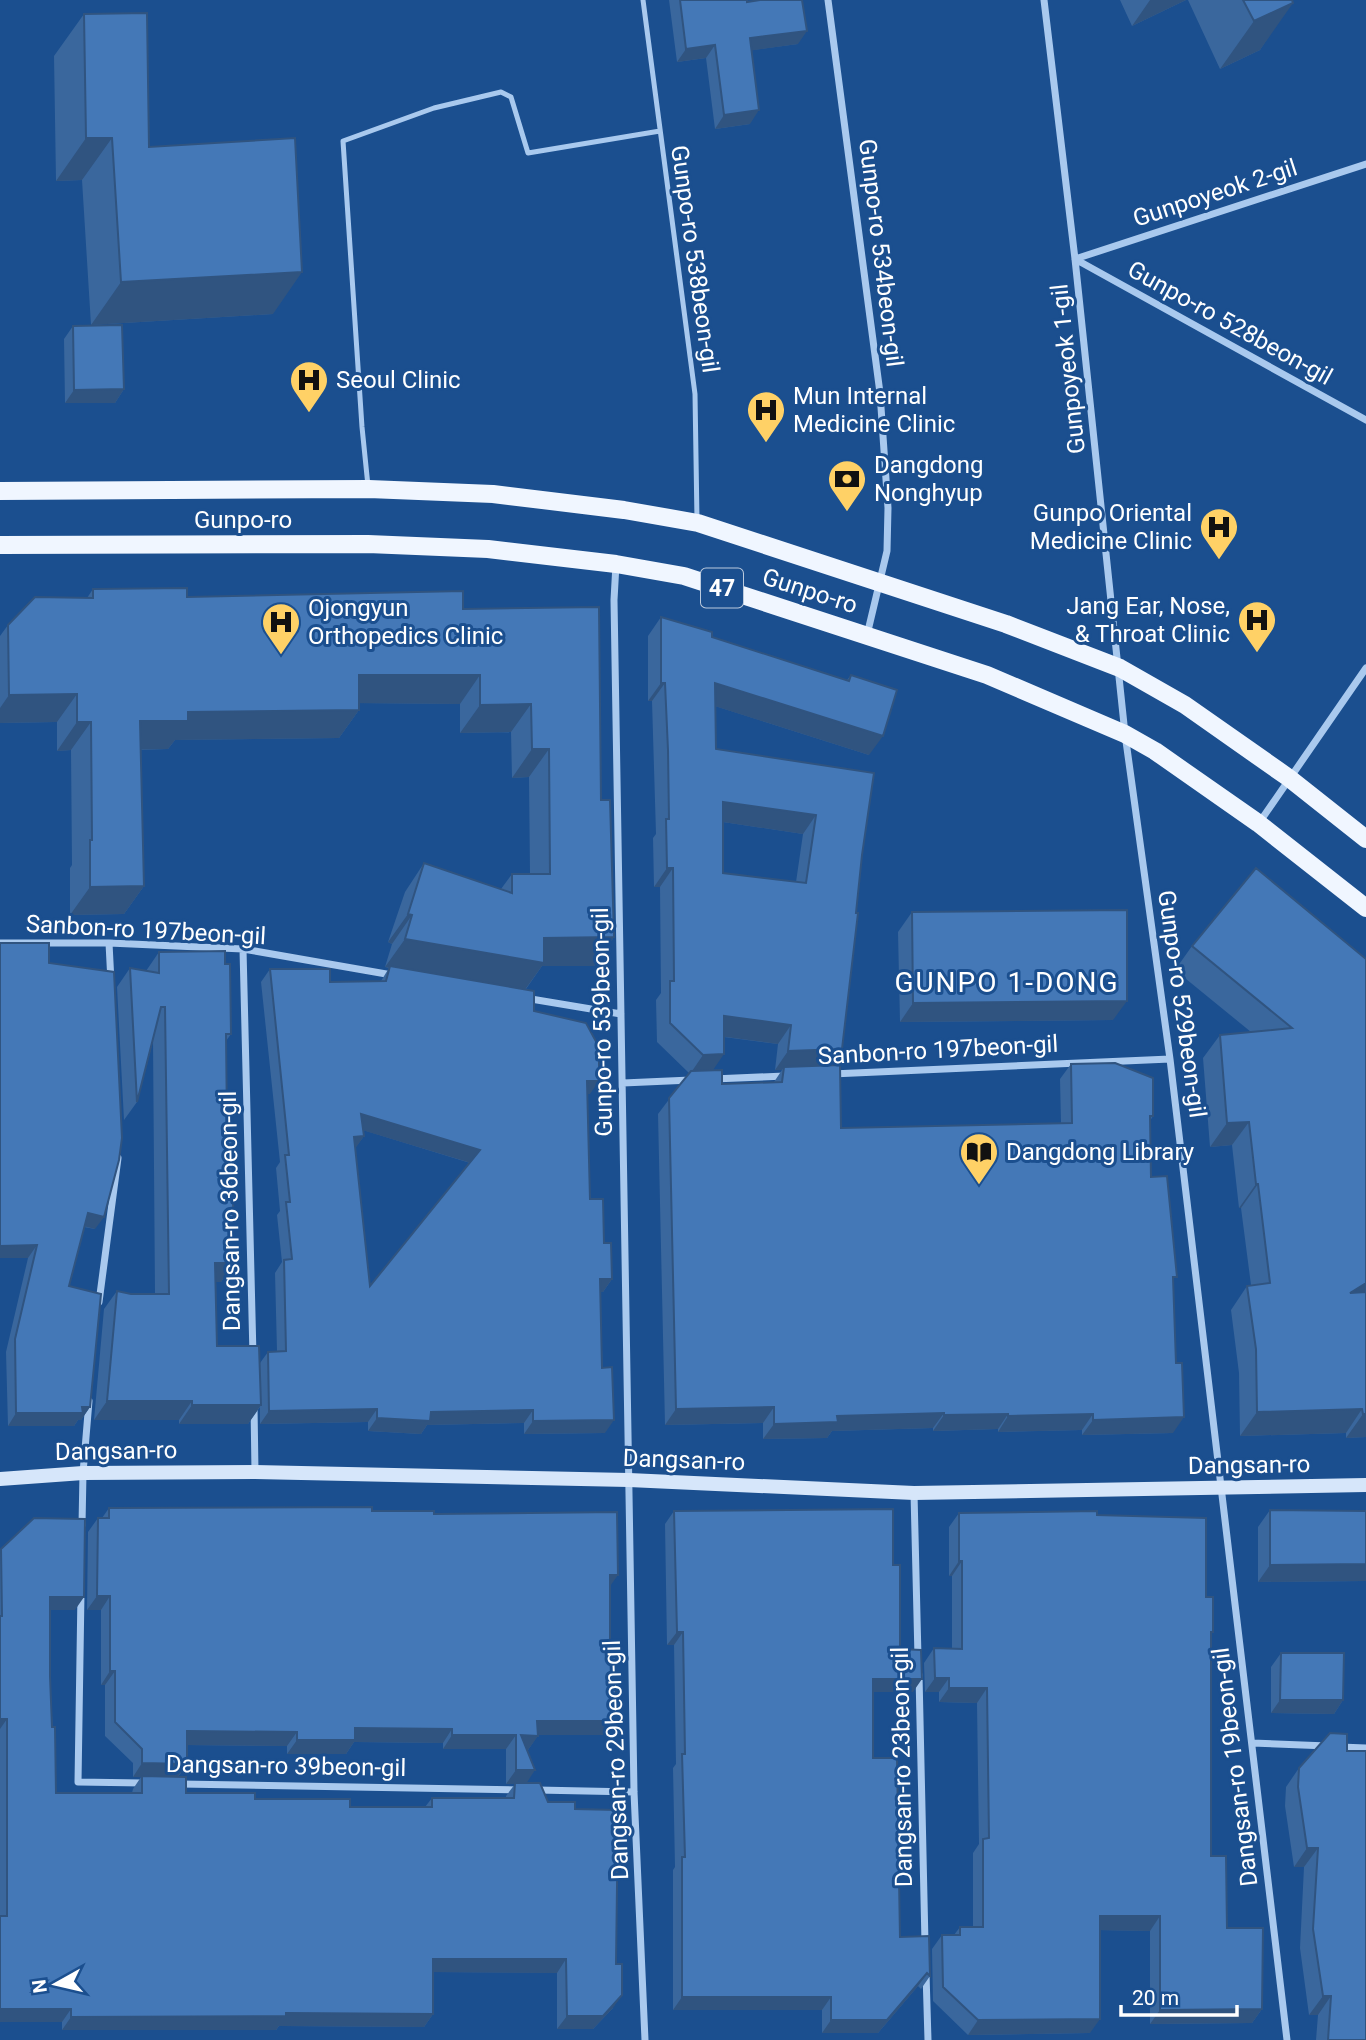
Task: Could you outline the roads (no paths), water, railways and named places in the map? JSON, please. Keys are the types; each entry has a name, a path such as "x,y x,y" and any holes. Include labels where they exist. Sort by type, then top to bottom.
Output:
{"main road":[{"name":"Gunpo-ro","path":"0,491 369,489 493,494 624,510 698,523 1006,624 1120,668 1185,705 1289,778 1366,839"},
{"name":"Gunpo-ro","path":"0,545 368,544 488,549 616,564 684,576 987,675 1125,734 1156,751 1258,823 1366,908"}],"street":[{"name":"Gunpo-ro 534beon-gil","path":"828,0 880,393 888,508 887,551 867,635"},
{"name":"Gunpoyeok 1-gil","path":"1044,0 1075,259 1125,734"},
{"name":"Gunpoyeok 2-gil","path":"1075,259 1366,164"},
{"name":"Gunpo-ro 528beon-gil","path":"1075,259 1366,420"},
{"name":"Gunpo-ro 539beon-gil","path":"616,564 614,600 629,1479"},
{"path":"1258,823 1366,668"},
{"name":"Gunpo-ro 529beon-gil","path":"1125,734 1170,1059 1221,1489"},
{"name":"Sanbon-ro 197beon-gil","path":"0,943 109,943 243,949 405,977"},
{"path":"109,943 111,985"},
{"name":"Dangsan-ro 36beon-gil","path":"243,949 253,1362"},
{"path":"513,996 621,1014"},
{"name":"Sanbon-ro 197beon-gil","path":"828,1074 1170,1059"},
{"name":"Sanbon-ro 197beon-gil","path":"622,1083 801,1075"},
{"path":"98,1311 119,1151"},
{"path":"82,1540 83,1472 90,1392"},
{"path":"254,1403 255,1472"},
{"name":"Dangsan-ro","path":"0,1479 83,1472 255,1472 629,1479 914,1493 1366,1486"},
{"name":"Dangsan-ro 29beon-gil","path":"629,1479 634,1792 645,2040"},
{"name":"Dangsan-ro 19beon-gil","path":"1221,1489 1287,2040"},
{"name":"Dangsan-ro 23beon-gil","path":"914,1493 928,2040"},
{"name":"Dangsan-ro 39beon-gil","path":"81,1580 78,1782 148,1783"},
{"path":"1252,1743 1366,1748"},
{"name":"Dangsan-ro 39beon-gil","path":"175,1784 634,1792"}],"lane":[{"name":"Gunpo-ro 538beon-gil","path":"643,0 695,394 698,523"},
{"path":"369,489 362,427 343,141 434,108 501,92 511,97 528,153 660,131"}],"place":[{"name":"Seoul Clinic","path":"309,414"},
{"name":"Mun Internal Medicine Clinic","path":"766,444"},
{"name":"Dangdong Nonghyup","path":"847,513"},
{"name":"Gunpo Oriental Medicine Clinic","path":"1219,561"},
{"name":"Jang Ear, Nose, & Throat Clinic","path":"1257,654"},
{"name":"Ojongyun Orthopedics Clinic","path":"281,656"},
{"name":"Dangdong Library","path":"979,1186"}],"district":[{"name":"GUNPO 1-DONG","path":"1007,982"}]}
